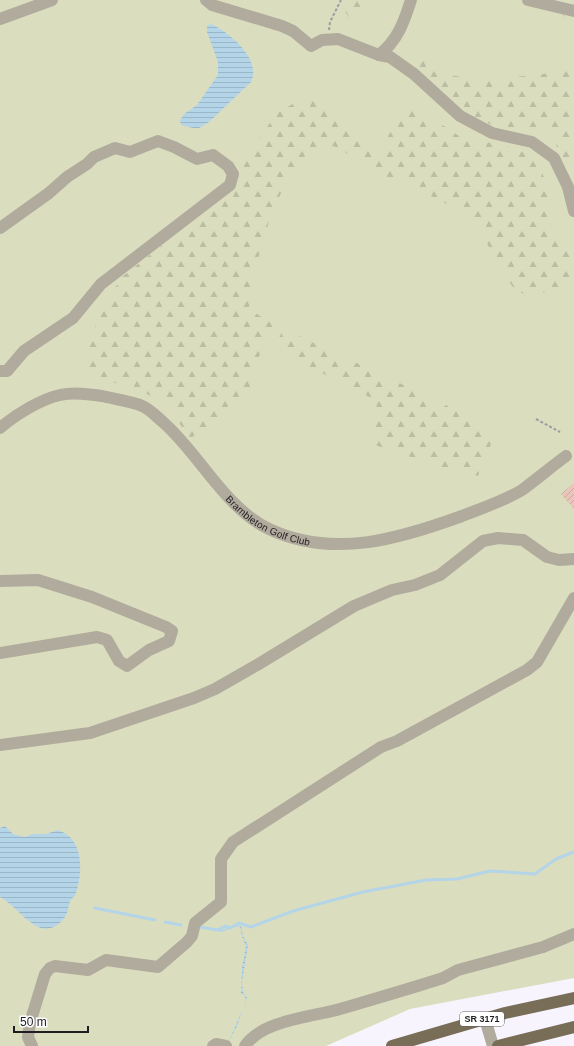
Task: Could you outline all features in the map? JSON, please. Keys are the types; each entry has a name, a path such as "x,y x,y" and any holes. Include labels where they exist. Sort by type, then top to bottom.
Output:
{"main road":[{"name":"SR 3171","path":"392,1046 485,1019 574,998"},
{"path":"498,1046 574,1027"}],"street":[{"path":"0,19 52,0"},
{"path":"206,0 212,5 293,30 311,46 322,40 338,39 379,55 390,57 414,74 460,116 492,133 532,142 554,158 568,187 574,211"},
{"path":"379,55 395,41 411,0"},
{"path":"528,0 574,11"},
{"path":"0,228 49,193 67,177 87,164 94,156 115,148 130,152 158,142 174,147 197,159 213,155 228,166 233,174 230,186 101,284 73,318 24,352 7,371 0,371"},
{"name":"Brambleton Golf Club","path":"0,428 33,406 60,395 92,394 142,406 179,436 233,503 252,518 269,529 291,537 311,542 346,546 382,541 420,531 489,505 521,490 566,456"},
{"path":"0,745 90,733 194,698 214,689 257,665 354,606 392,590 415,585 440,575 483,541 498,538 523,540 547,557 559,560 574,559"},
{"path":"0,580 38,580 92,597 166,627 172,631 172,635 169,642 149,650 127,666 119,661 108,640 97,636 0,653"},
{"path":"32,1046 28,1037 30,1023 45,974 50,968 56,966 88,970 106,960 158,967 187,942 192,936 195,923 221,902 221,859 233,842 381,747 397,741 527,670 537,662 574,598"},
{"path":"245,1046 268,1028 295,1018 334,1011 399,992 443,978 458,970 543,947 574,934"},
{"path":"485,1019 493,1046"},
{"path":"213,1046 216,1044 226,1046"}],"path":[{"path":"332,39 329,30 330,22 341,0"},
{"path":"536,419 560,432"}],"green space":[{"path":"0,0 574,0 574,978 410,1009 326,1046 0,1046"},
{"path":"345,0 376,0 362,13 349,17 344,10"},
{"path":"540,0 574,0 574,3 563,17 543,4"},
{"path":"423,58 434,63 449,75 485,80 538,75 574,68 574,187 557,154 556,133 544,126 522,131 492,125 465,113 443,94 412,59"},
{"path":"299,100 325,100 380,153 398,121 414,107 464,139 504,145 533,155 549,187 551,225 559,243 573,247 574,291 561,286 527,299 524,294 515,290 508,280 485,240 485,229 467,220 462,212 427,194 416,183 393,180 334,146 320,148 306,155 297,164 273,208 250,286 249,309 273,324 254,368 252,390 230,401 224,420 190,438 163,401 128,386 94,378 84,362 101,309 123,276 209,208 233,197 242,164 276,114"},
{"path":"284,329 425,395 429,410 439,411 446,405 479,420 493,439 478,476 441,467 372,444 377,401 273,348"}],"water":[{"path":"211,24 226,33 242,47 252,64 253,73 251,82 209,122 199,128 193,128 181,125 180,120 184,114 197,105 218,75 218,62 207,32 207,26"},
{"path":"5,826 13,834 25,837 32,834 46,834 58,830 67,835 73,841 80,858 80,878 75,896 71,900 65,917 56,926 48,929 32,923 0,897 0,828"},
{"path":"234,925 241,926 243,936 248,945 242,982 243,992 247,998 246,1001 245,996 241,993 242,968 246,946 240,927 234,927 222,932 201,928 222,930"},
{"path":"244,1007 237,1026 228,1043"}],"building":[{"path":"574,483 574,509 561,494"}],"waterway":[{"path":"200,927 217,930 226,926 230,928 239,923 251,927 293,911 363,892 426,880 457,879 490,871 535,874 556,859 574,852"},
{"path":"95,908 155,920"},
{"path":"165,922 181,925"}]}
